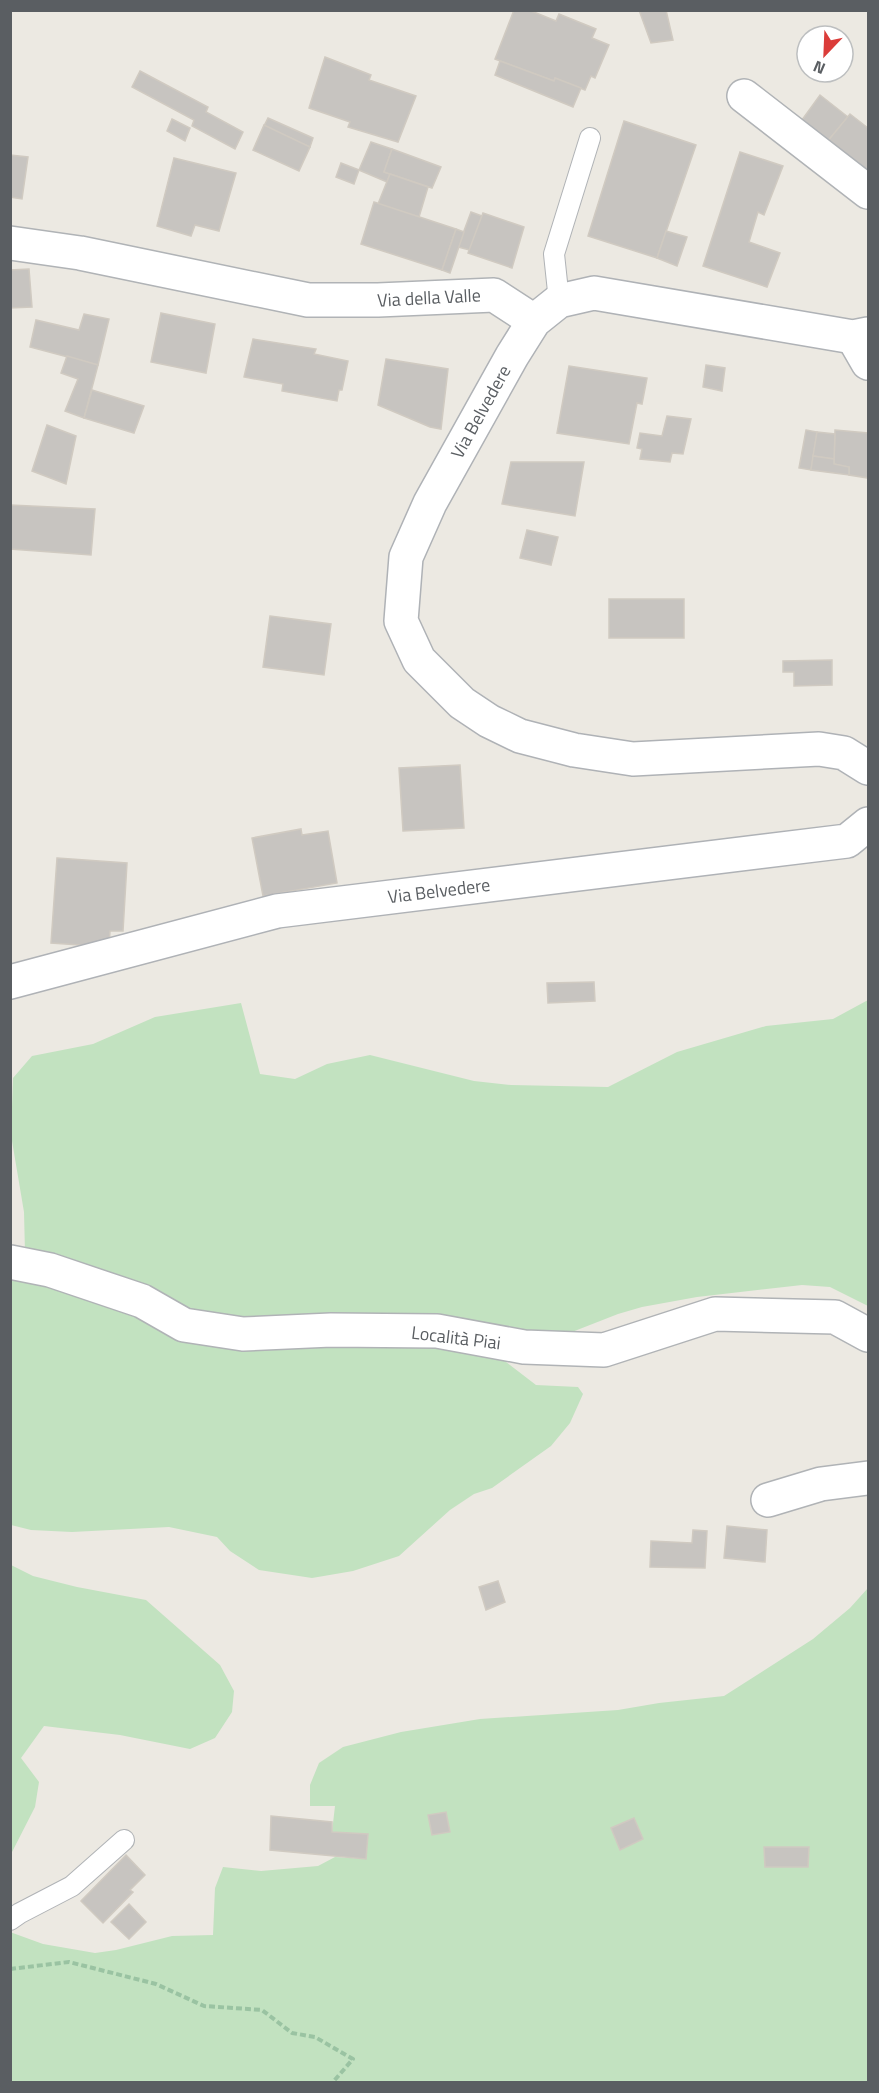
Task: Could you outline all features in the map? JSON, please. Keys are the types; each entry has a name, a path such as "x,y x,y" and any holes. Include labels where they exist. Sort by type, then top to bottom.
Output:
{"street":[{"path":"744,96 868,192"},
{"name":"Via della Valle","path":"10,243 80,253 308,300 378,300 494,295 534,321"},
{"path":"534,321 559,301 594,293 864,345"},
{"name":"Via Belvedere","path":"534,321 430,503 406,557 401,621 419,660 462,703 489,721 520,736 574,750 633,759 819,749 844,753 868,768"},
{"name":"Via Belvedere","path":"10,982 276,911 847,841 868,824"},
{"name":"Località Piai","path":"10,1262 50,1270 141,1301 184,1325 243,1334 331,1330 437,1331 524,1347 604,1350 716,1314 835,1317 868,1335"},
{"path":"768,1500 821,1484 868,1478"}],"lane":[{"path":"559,301 554,254 590,138"},
{"path":"10,1920 72,1886 124,1840"}],"path":[{"path":"10,1970 69,1962 156,1984 204,2006 262,2010 292,2033 315,2037 353,2059 333,2082"}],"green space":[{"path":"868,1000 868,1306 830,1287 802,1285 697,1297 642,1307 572,1332 221,1323 25,1253 24,1212 11,1135 13,1078 32,1056 93,1044 155,1017 241,1003 260,1074 295,1079 327,1064 370,1055 474,1081 511,1085 608,1087 677,1052 766,1026 833,1019"},
{"path":"10,1269 144,1311 489,1349 536,1385 578,1387 583,1394 570,1423 551,1446 492,1488 474,1494 450,1510 399,1556 353,1571 312,1578 259,1570 230,1551 217,1537 169,1527 72,1532 31,1530 11,1525"},
{"path":"11,1565 33,1576 146,1600 220,1665 234,1691 232,1712 215,1738 190,1749 120,1735 44,1726 21,1758 39,1782 35,1807 11,1854"},
{"path":"868,1588 868,2082 11,2082 10,1932 43,1944 95,1953 172,1936 213,1935 215,1888 223,1867 261,1871 318,1866 335,1857 366,1859 368,1835 332,1832 335,1806 310,1806 310,1785 319,1763 343,1747 401,1732 480,1719 618,1710 724,1696 813,1639 850,1608"}],"building":[{"path":"514,10 529,10 556,21 559,14 596,29 592,38 609,45 595,78 591,76 585,90 495,59"},
{"path":"639,10 666,10 673,40 651,43"},
{"path":"325,57 371,75 369,80 416,96 398,142 348,127 350,122 309,108"},
{"path":"500,61 554,81 555,78 581,88 573,107 495,75"},
{"path":"140,71 208,107 206,112 243,132 235,149 192,126 194,120 132,87"},
{"path":"820,95 848,117 827,142 802,120"},
{"path":"850,114 868,128 868,175 827,142"},
{"path":"268,118 313,138 310,147 264,126"},
{"path":"172,119 190,128 185,141 167,131"},
{"path":"624,121 696,145 657,258 588,236"},
{"path":"264,125 310,147 299,171 253,150"},
{"path":"371,142 392,149 384,172 390,174 387,182 359,170"},
{"path":"392,149 441,167 432,188 384,172"},
{"path":"740,152 783,166 764,215 758,212 749,242 780,253 767,287 703,266"},
{"path":"10,155 28,157 22,199 10,197"},
{"path":"174,158 236,173 219,231 195,225 191,236 157,226"},
{"path":"341,163 359,170 354,184 336,177"},
{"path":"390,174 428,187 419,217 378,204"},
{"path":"374,202 456,229 442,270 361,244"},
{"path":"471,212 482,216 470,250 458,247"},
{"path":"483,213 524,227 512,268 468,253"},
{"path":"456,229 464,232 450,273 442,270"},
{"path":"666,231 687,237 677,266 657,258"},
{"path":"29,269 32,307 10,308 10,270"},
{"path":"161,313 215,324 206,373 151,362"},
{"path":"84,314 109,319 98,365 30,347 36,320 79,330"},
{"path":"253,339 316,349 314,354 348,361 342,390 339,390 337,401 282,391 283,384 244,377"},
{"path":"67,356 98,365 84,418 65,411 78,379 61,373"},
{"path":"386,359 448,369 441,429 430,427 378,405"},
{"path":"706,365 725,368 722,391 703,387"},
{"path":"569,366 647,378 642,404 637,403 629,444 557,433"},
{"path":"92,390 144,406 134,433 84,418"},
{"path":"667,416 691,419 683,454 672,453 670,462 640,459 642,449 637,448 640,433 662,436"},
{"path":"47,425 76,436 66,484 32,471"},
{"path":"806,430 817,432 811,470 799,468"},
{"path":"835,430 868,433 868,478 849,475 849,467 834,464"},
{"path":"817,432 835,434 834,459 813,456"},
{"path":"813,456 834,459 834,464 849,467 849,475 811,470"},
{"path":"511,462 584,462 575,516 502,504"},
{"path":"10,505 95,509 91,555 10,549"},
{"path":"527,530 558,537 551,565 520,558"},
{"path":"609,599 684,599 684,638 609,638"},
{"path":"270,616 331,624 324,675 263,667"},
{"path":"832,660 832,685 794,686 794,672 783,672 783,661"},
{"path":"460,765 464,828 403,831 399,768"},
{"path":"301,829 302,835 328,831 337,883 263,896 252,838"},
{"path":"57,858 127,863 123,931 110,931 109,947 51,943"},
{"path":"594,982 595,1001 548,1003 547,983"},
{"path":"727,1526 767,1530 765,1562 724,1558"},
{"path":"693,1530 707,1531 705,1568 650,1567 651,1541 692,1543"},
{"path":"498,1581 505,1602 486,1610 479,1587"},
{"path":"446,1812 450,1832 432,1835 428,1815"},
{"path":"271,1816 332,1822 332,1832 368,1834 366,1859 270,1850"},
{"path":"634,1818 643,1839 620,1850 611,1828"},
{"path":"764,1847 809,1847 808,1867 765,1867"},
{"path":"126,1855 145,1875 130,1890 133,1892 103,1923 81,1901"},
{"path":"129,1904 146,1922 129,1939 111,1922"}]}
